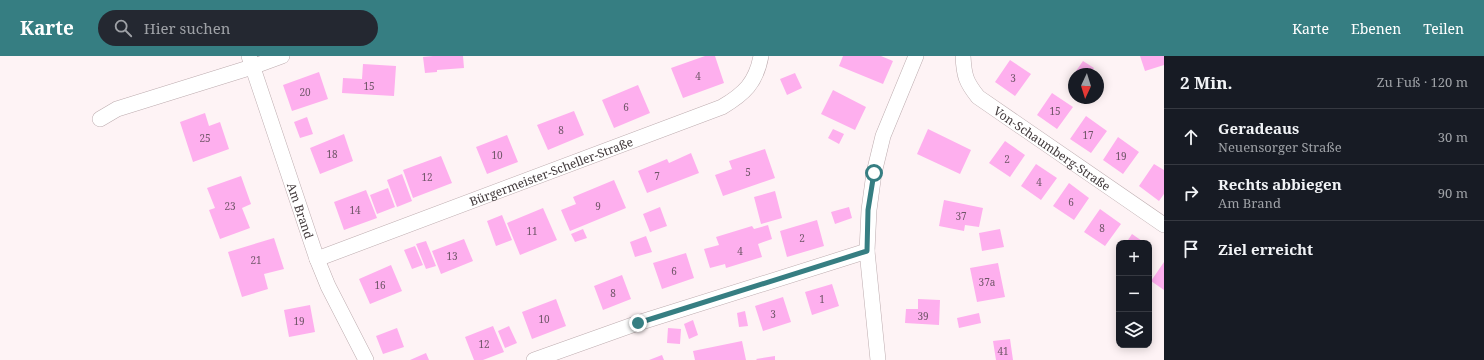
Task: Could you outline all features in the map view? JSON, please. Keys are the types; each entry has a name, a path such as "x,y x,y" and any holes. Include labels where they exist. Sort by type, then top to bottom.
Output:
{"street":[{"path":"100,119 117,109 250,61 282,56"},
{"name":"Bürgermeister-Scheller-Straße","path":"317,259 722,107 740,96 752,82 759,68 761,56"},
{"path":"878,360 867,251 868,210 874,173 883,136 916,56"},
{"name":"Von-Schaumberg-Straße","path":"962,56 963,68 967,83 978,97 1164,225"},
{"name":"Am Brand","path":"250,61 317,259 328,286 366,360"},
{"path":"534,360 638,323 867,251"}],"building":[{"path":"463,56 464,68 437,70 437,72 425,73 423,57"},
{"path":"705,56 715,56 724,83 683,98 671,68"},
{"path":"843,56 881,56 893,61 883,84 839,66"},
{"path":"1140,56 1164,56 1164,65 1145,71"},
{"path":"1010,60 1031,74 1015,96 995,82"},
{"path":"1083,61 1094,68 1078,68"},
{"path":"363,64 396,66 394,96 342,93 343,78 362,79"},
{"path":"319,72 328,99 292,111 283,85"},
{"path":"795,73 802,88 787,95 780,79"},
{"path":"638,85 650,113 614,128 602,100"},
{"path":"833,90 866,107 855,130 821,114"},
{"path":"1052,93 1073,107 1057,129 1037,115"},
{"path":"574,111 584,135 548,150 537,125"},
{"path":"205,113 209,126 220,122 229,149 193,162 180,122"},
{"path":"1086,116 1107,131 1091,153 1070,139"},
{"path":"307,117 313,134 300,138 294,122"},
{"path":"833,129 844,134 839,144 828,138"},
{"path":"928,129 971,150 960,174 917,154"},
{"path":"344,134 353,161 320,174 310,148"},
{"path":"507,135 518,162 487,174 476,147"},
{"path":"1118,137 1139,152 1123,174 1103,160"},
{"path":"1005,141 1025,155 1010,177 989,163"},
{"path":"765,149 775,178 723,196 715,175 732,169 729,161"},
{"path":"691,153 699,173 647,193 638,171 667,159 669,163"},
{"path":"441,156 452,183 413,198 403,170"},
{"path":"1036,164 1057,178 1041,200 1021,186"},
{"path":"1154,164 1164,170 1164,194 1159,201 1139,186"},
{"path":"402,174 412,201 397,207 387,180"},
{"path":"241,176 251,204 242,208 250,228 220,239 209,210 215,208 207,188"},
{"path":"614,180 626,208 570,231 561,210 576,204 573,197"},
{"path":"1069,183 1089,198 1074,220 1053,206"},
{"path":"388,188 395,207 377,214 370,195"},
{"path":"366,190 377,218 344,230 334,202"},
{"path":"775,191 782,218 761,224 754,197"},
{"path":"944,200 983,208 979,227 965,225 964,231 939,226"},
{"path":"660,207 667,226 650,232 643,214"},
{"path":"849,207 852,218 835,224 831,212"},
{"path":"543,208 557,240 520,255 507,223"},
{"path":"1100,209 1121,224 1105,246 1084,232"},
{"path":"502,215 512,240 496,246 487,221"},
{"path":"817,220 824,246 787,257 780,231"},
{"path":"768,225 772,239 758,244 762,257 726,268 725,264 710,268 704,249 719,245 716,237 752,226 754,229"},
{"path":"583,229 587,238 575,242 571,234"},
{"path":"1000,229 1004,247 982,251 979,233"},
{"path":"1132,234 1141,240 1128,240"},
{"path":"646,236 652,252 635,257 630,242"},
{"path":"274,238 284,269 264,274 268,289 242,297 228,252"},
{"path":"464,239 473,261 441,274 432,251"},
{"path":"426,241 436,266 426,269 416,244"},
{"path":"415,246 423,265 412,269 404,250"},
{"path":"686,253 694,278 662,289 653,263"},
{"path":"1164,262 1164,290 1152,282"},
{"path":"998,263 1005,297 977,302 970,268"},
{"path":"391,265 402,291 370,304 359,279"},
{"path":"622,275 631,299 603,310 594,286"},
{"path":"832,284 839,306 812,315 805,292"},
{"path":"783,297 791,322 763,331 755,306"},
{"path":"556,299 566,326 532,339 522,312"},
{"path":"918,299 940,300 939,325 905,323 906,309 918,309"},
{"path":"310,305 315,332 289,337 284,310"},
{"path":"745,311 748,326 739,327 737,313"},
{"path":"979,313 981,323 959,328 957,318"},
{"path":"693,320 698,335 689,339 684,324"},
{"path":"493,326 504,352 483,360 474,360 465,337"},
{"path":"509,326 517,343 505,348 498,331"},
{"path":"397,328 404,347 383,354 376,336"},
{"path":"668,328 681,329 680,344 667,343"},
{"path":"1010,339 1013,360 996,360 993,341"},
{"path":"742,341 746,360 695,360 693,351"},
{"path":"426,353 429,360 410,360"},
{"path":"662,355 664,360 649,360"},
{"path":"775,356 775,360 756,359"}],"route":[{"path":"638,323 867,251 868,210 874,173"}]}
